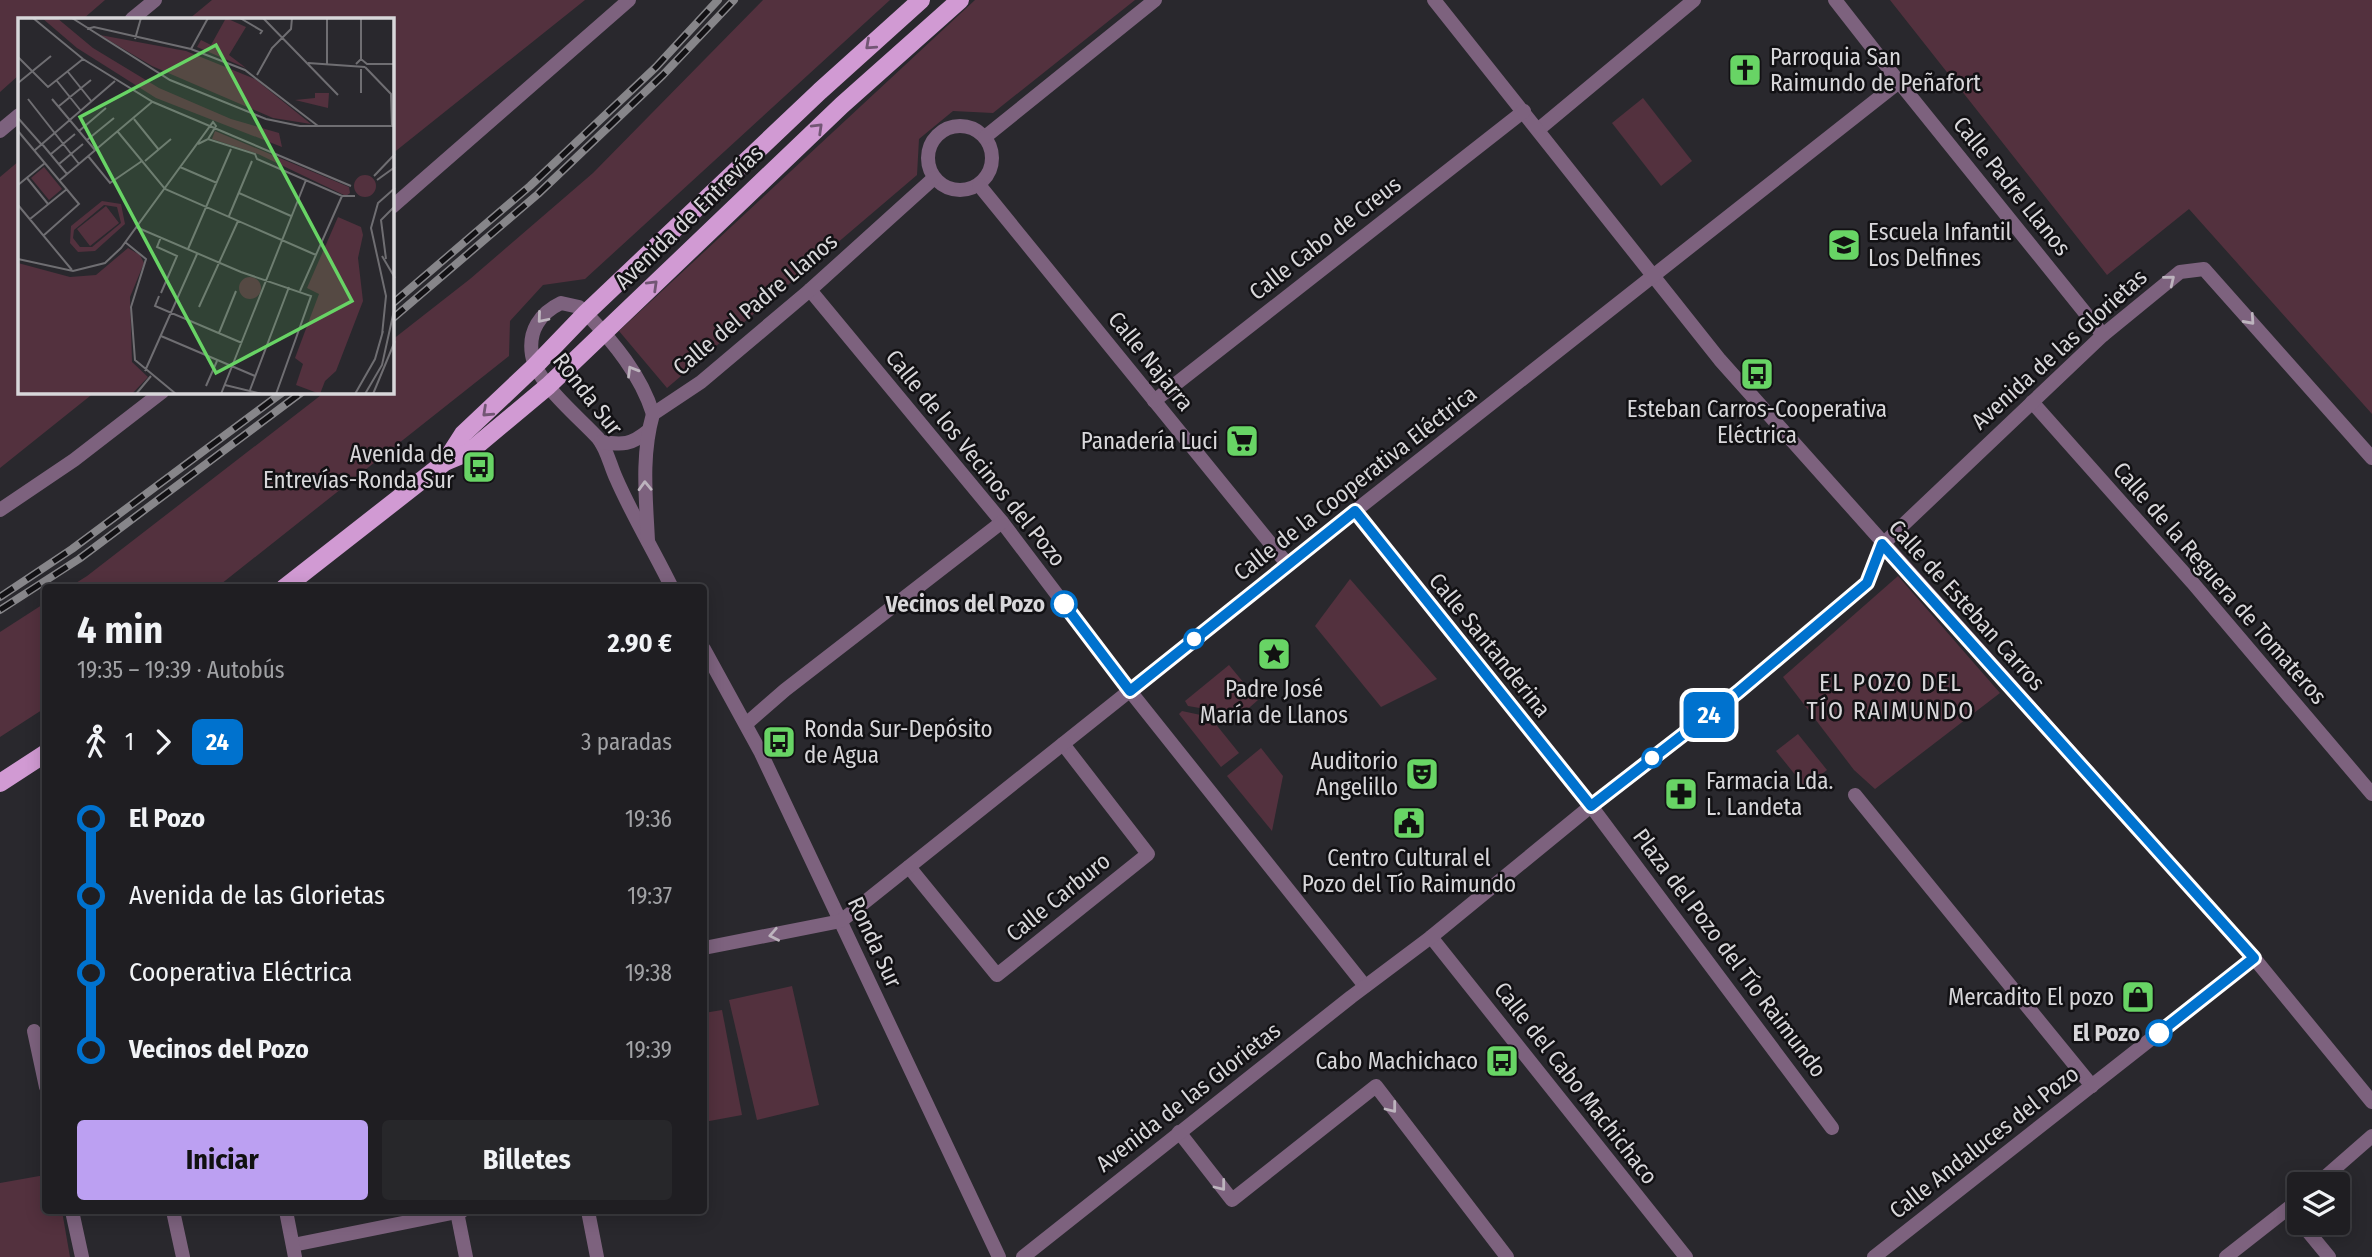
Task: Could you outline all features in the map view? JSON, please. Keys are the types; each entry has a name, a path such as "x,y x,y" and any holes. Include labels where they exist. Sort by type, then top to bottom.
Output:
{"main road":[{"name":"Avenida de Entrevías","path":"445,462 463,433 535,366 586,313 820,91 921,0"},
{"name":"Avenida de Entrevías","path":"289,584 445,462 469,452 548,386 842,105 960,0"},
{"path":"0,783 42,756"}],"street":[{"path":"133,18 155,0"},
{"path":"394,206 629,0"},
{"path":"985,137 1156,0"},
{"name":"Calle de Esteban Carros","path":"1434,0 1720,360 2254,958 2372,1102"},
{"path":"1539,129 1694,0"},
{"name":"Calle Padre Llanos","path":"1835,0 2103,335"},
{"name":"Calle de la Cooperativa Eléctrica","path":"841,921 1899,82"},
{"name":"Calle Cabo de Creus","path":"1154,401 1524,111"},
{"path":"0,131 18,116"},
{"path":"964,126 985,137 992,149 993,162 989,174 979,185 970,190 955,191 934,178 929,168 928,156 931,143 939,133 951,127 964,126"},
{"name":"Calle del Padre Llanos","path":"653,414 701,382 810,290 934,178"},
{"name":"Calle Najarra","path":"979,185 1288,565"},
{"name":"Avenida de las Glorietas","path":"1023,1257 1738,692 1867,583 1882,544 2103,335 2180,272 2204,269 2372,458"},
{"name":"Calle de los Vecinos del Pozo","path":"810,290 1002,522 1130,691 1365,986"},
{"name":"Ronda Sur","path":"653,414 647,396 630,367 586,313 579,307 561,303 542,315 532,333 535,366 548,386 601,442 616,478 670,584"},
{"path":"0,510 74,460 159,394"},
{"name":"Calle de la Reguera de Tomateros","path":"2032,402 2192,582 2372,794"},
{"path":"601,442 634,442 648,431 653,414"},
{"name":"Ronda Sur","path":"648,431 645,463 648,541"},
{"name":"Calle Santanderina","path":"1355,511 1591,806"},
{"path":"746,724 1002,522"},
{"name":"Ronda Sur","path":"707,654 746,724 999,1257"},
{"name":"Calle Carburo","path":"909,867 997,975 1148,855 1063,744"},
{"path":"1855,795 2092,1086"},
{"name":"Plaza del Pozo del Tío Raimundo","path":"1591,806 1832,1128"},
{"path":"707,947 841,921"},
{"name":"Calle del Cabo Machichaco","path":"1431,937 1686,1257"},
{"name":"Calle Andaluces del Pozo","path":"1874,1257 2254,958"},
{"path":"34,1031 42,1068"},
{"path":"1179,1132 1232,1200 1376,1086 1507,1257"},
{"path":"2331,1172 2372,1136"},
{"path":"2227,1257 2287,1210"},
{"path":"73,1214 82,1257"},
{"path":"174,1214 183,1257"},
{"path":"287,1214 294,1251 451,1214"},
{"path":"460,1214 466,1257"},
{"path":"589,1214 597,1257"},
{"path":"2311,1235 2329,1257"}],"shaded area":[{"path":"0,0 105,0 84,18 18,18 18,76 0,92"},
{"path":"212,0 585,0 394,152 394,18 190,18"},
{"path":"763,0 890,0 585,279 543,285 510,321 509,356 221,584 74,584 322,394 394,394 394,338 470,279 593,173"},
{"path":"975,0 1135,0 993,113 953,111 919,139 917,175 667,388 619,331"},
{"path":"1890,0 2372,0 2372,414 2189,209 2107,275"},
{"path":"1643,98 1692,161 1661,186 1612,123"},
{"path":"18,162 18,394 92,394 0,468 0,177"},
{"path":"1898,576 2000,693 1875,789 1854,770 1783,677"},
{"path":"1350,579 1437,679 1381,707 1315,626"},
{"path":"42,605 42,710 0,737 0,632"},
{"path":"1275,640 1287,654 1272,667 1261,653"},
{"path":"1229,665 1258,700 1241,715 1188,706 1185,701"},
{"path":"1182,711 1210,717 1239,753 1221,767 1179,714"},
{"path":"1798,734 1827,770 1805,787 1776,751"},
{"path":"1261,748 1283,776 1272,831 1227,776"},
{"path":"792,986 819,1105 757,1120 729,1000"},
{"path":"722,1010 742,1115 707,1121 707,1012"},
{"path":"42,1176 42,1214 63,1214 70,1257 0,1257 0,1183"}],"railway":[{"path":"394,302 530,186 656,67 718,0"},
{"path":"394,317 538,194 663,75 734,0"},
{"path":"0,597 72,549 280,394"},
{"path":"0,610 79,559 299,394"}],"bus line":[{"name":"24","path":"1064,604 1130,691 1355,511 1591,806 1738,692 1867,583 1882,544 2254,958 2159,1033"}],"place":[{"name":"Parroquia San Raimundo de Peñafort","path":"1745,70"},
{"name":"Escuela Infantil Los Delfines","path":"1844,245"},
{"name":"Esteban Carros-Cooperativa Eléctrica","path":"1757,374"},
{"name":"Panadería Luci","path":"1242,441"},
{"name":"Avenida de Entrevías-Ronda Sur","path":"479,467"},
{"name":"Vecinos del Pozo","path":"1064,604"},
{"name":"Padre José María de Llanos","path":"1274,654"},
{"name":"Ronda Sur-Depósito de Agua","path":"779,742"},
{"name":"Auditorio Angelillo","path":"1422,774"},
{"name":"Farmacia Lda. L. Landeta","path":"1681,794"},
{"name":"Centro Cultural el Pozo del Tío Raimundo","path":"1409,823"},
{"name":"Mercadito El pozo","path":"2138,997"},
{"name":"El Pozo","path":"2159,1033"},
{"name":"Cabo Machichaco","path":"1502,1061"}],"district":[{"name":"EL POZO DEL TÍO RAIMUNDO","path":"1891,697"}]}
